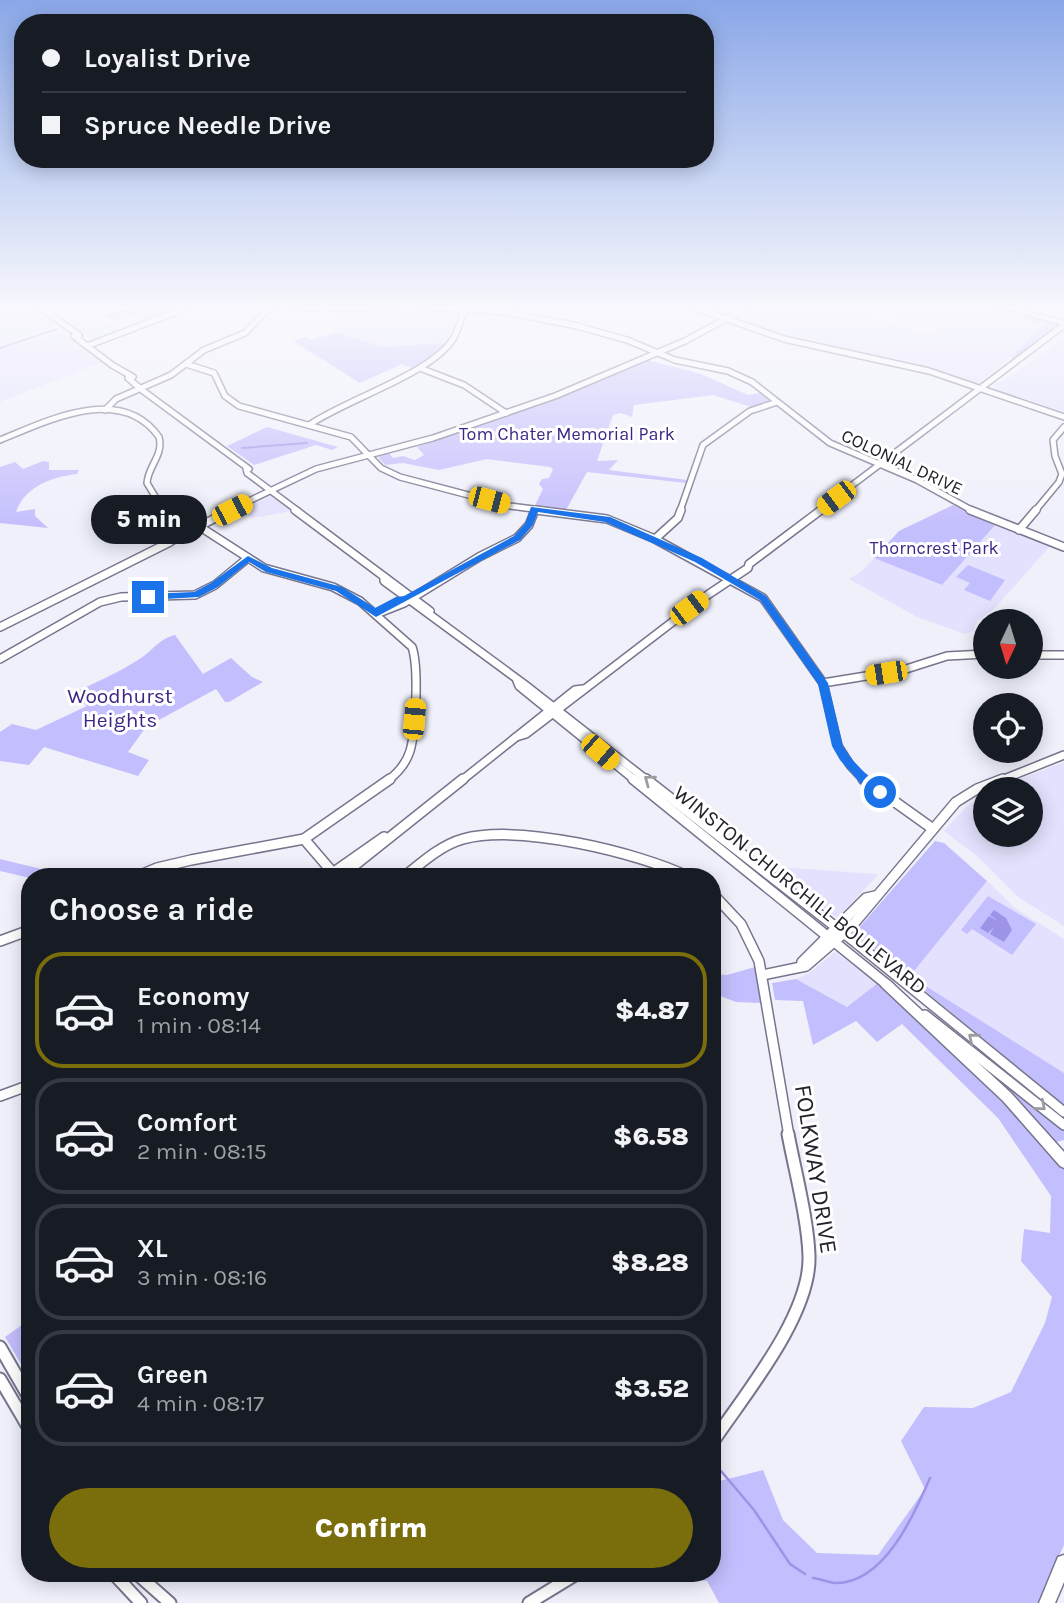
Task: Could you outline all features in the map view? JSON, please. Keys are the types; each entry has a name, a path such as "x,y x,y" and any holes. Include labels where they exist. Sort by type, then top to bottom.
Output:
{"highway":[{"path":"887,984 1007,1097 1064,1162"},
{"path":"1047,1603 1064,1563"}],"street":[{"name":"WINSTON CHURCHILL BOULEVARD","path":"136,381 246,468 247,472 384,577 384,581 841,931 1064,1112"},
{"path":"105,410 116,399 157,381"},
{"path":"218,381 225,396 239,406 351,437 381,468 410,481 510,506 607,519 654,538 763,598 823,683 838,746 850,765 867,783 933,829"},
{"path":"309,425 328,412 394,381"},
{"path":"453,381 506,413"},
{"path":"0,627 272,489 324,466 433,438 593,381"},
{"name":"COLONIAL DRIVE","path":"746,381 830,443 917,480 978,514 1064,547"},
{"path":"959,381 1064,417"},
{"path":"347,868 378,848 393,832 516,737 749,565 991,381"},
{"path":"654,538 678,518 703,445 715,433 750,411 777,402"},
{"path":"0,440 66,415 105,410 134,416 158,434 161,447 147,476 149,489 156,498 269,570 350,594 405,640 415,656 415,700 410,751 399,772 365,799 304,839 164,868"},
{"path":"1019,530 1059,482 1062,474 1055,456 1053,439 1064,427"},
{"path":"376,614 383,613 522,534 529,525 534,509"},
{"path":"0,659 100,602 121,597 195,595 215,585 248,558"},
{"path":"1043,654 1064,655"},
{"path":"823,683 903,670 947,656 973,655"},
{"name":"WINSTON CHURCHILL BOULEVARD","path":"553,710 582,737 831,940 1064,1125"},
{"path":"526,734 553,710"},
{"path":"516,737 553,721 578,738 582,737"},
{"path":"762,975 806,966 873,902 875,896 956,802 977,789 1064,755"},
{"path":"416,868 455,842 496,835 632,856 670,868"},
{"path":"304,839 328,868"},
{"name":"FOLKWAY DRIVE","path":"721,900 749,934 762,975 809,1255 807,1282 795,1318 721,1429"},
{"path":"0,942 21,934"},
{"path":"0,1096 21,1088"},
{"path":"0,1347 21,1383"},
{"path":"0,1379 21,1415"},
{"path":"121,1582 137,1599"},
{"path":"146,1582 170,1603"},
{"path":"529,1603 563,1582"}],"shaded area":[{"path":"0,381 55,381 0,402"},
{"path":"1002,381 1064,381 1064,413 995,389 993,385"},
{"path":"271,496 291,511 252,518 241,510"},
{"path":"995,525 1050,546 994,609 973,609 973,631 965,634 917,617 849,579 863,570 874,558 942,585"},
{"path":"1064,762 1064,926 1018,897 978,857 944,831 973,802 973,847 1043,847 1043,777 1025,777"},
{"path":"778,867 878,875 837,918 773,870"},
{"path":"987,881 1015,908 1064,939 1064,1073 910,976"},
{"path":"994,910 1006,918 1012,930 1004,942 990,934 994,927 988,933 980,928 989,916 998,921 990,915"},
{"path":"835,952 878,983 847,1007 796,979 809,973"}],"green space":[{"name":"Tom Chater Memorial Park","path":"599,381 716,381 748,395 760,393 769,401 751,407 713,395 634,405 632,417 621,413 613,415 597,461 618,460 609,470 687,480 686,483 587,472 566,510 535,505 543,489 539,484 542,479 549,478 553,469 550,467 487,459 439,470 403,463 385,465 378,457 389,453 393,458 403,456 415,460 424,455 417,447 544,404"},
{"path":"267,427 338,447 332,450 316,445 254,465 227,446"},
{"path":"43,461 49,462 49,470 79,470 77,474 40,484 20,503 16,512 35,509 35,516 48,528 0,523 0,467 15,462 23,469"},
{"name":"Thorncrest Park","path":"953,505 995,525 942,585 874,558 899,531"},
{"path":"968,565 1005,580 990,601 964,590 970,583 956,577"},
{"name":"Woodhurst Heights","path":"175,635 203,674 231,658 252,677 263,682 229,702 225,702 216,689 146,727 128,752 149,760 138,776 44,747 29,765 0,761 0,732 12,724 36,730 87,706 71,693 122,669 143,657 164,639"},
{"path":"935,841 944,843 987,881 910,976 1064,1073 1064,1105 857,935 856,931"},
{"path":"0,859 37,868 21,868 21,876 0,871"},
{"path":"988,896 1036,924 1012,955 972,929 967,934 961,930"},
{"path":"755,967 761,1003 736,1002 721,996 721,975"},
{"path":"796,979 847,1007 878,983 972,1066 1064,1168 1064,1545 1038,1603 719,1603 708,1582 721,1582 721,1481 763,1470 783,1520 817,1553 878,1555 925,1489 901,1441 924,1407 973,1408 1011,1392 1045,1323 1052,1297 1021,1261 1024,1229 1050,1233 1051,1196 998,1118 902,1024 877,1042 856,1021 813,1045 803,1001 775,1000 772,983"},
{"path":"977,1062 1064,1131 1064,1140 1053,1143"},
{"path":"21,1325 21,1364 5,1337"}],"waterway":[{"path":"242,448 307,443"},
{"path":"721,1471 754,1510 790,1564 805,1574"},
{"path":"813,1578 835,1583 852,1580 868,1572 895,1545 930,1478"}],"route":[{"path":"148,597 185,597 208,590 248,558 269,570 339,589 376,614 378,610 399,599 406,599 517,538 529,525 534,509 607,519 698,560 763,598 823,683 838,746 844,757 867,783 880,792"}]}
